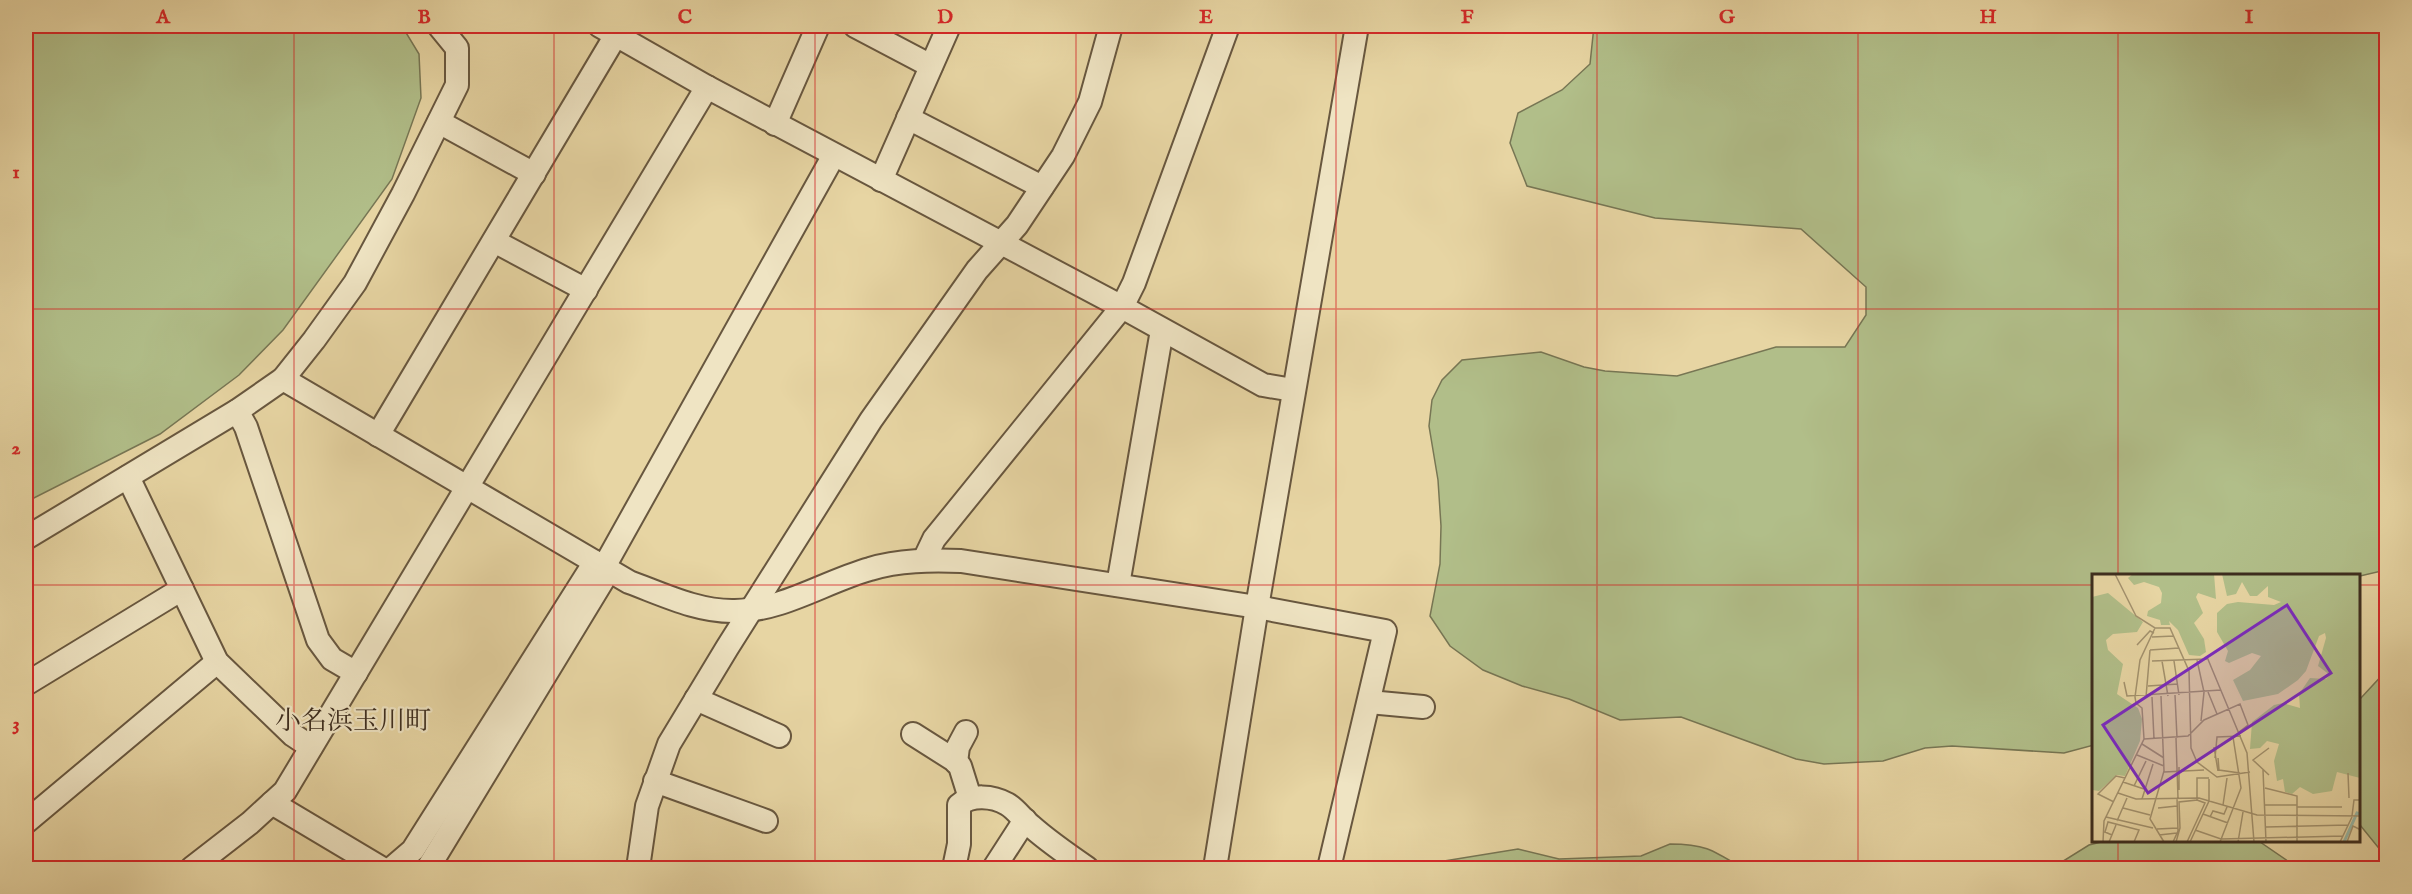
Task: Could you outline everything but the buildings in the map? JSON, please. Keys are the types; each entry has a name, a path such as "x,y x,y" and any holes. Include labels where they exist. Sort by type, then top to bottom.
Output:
{"street":[{"path":"26,538 237,411 283,379 355,283 457,85 457,48 439,26"},
{"path":"775,124 818,26"},
{"path":"855,26 931,66"},
{"path":"881,180 949,26"},
{"path":"638,868 643,826 655,782 669,744 871,420 977,270 1017,225 1063,156 1090,102 1111,26"},
{"path":"924,560 934,539 1122,307 1134,283 1228,26"},
{"path":"1215,868 1293,390 1357,26"},
{"path":"378,435 534,174 608,30 775,124 1122,307 1263,385 1293,390"},
{"path":"192,868 250,823 285,791 707,87"},
{"path":"908,118 1042,187"},
{"path":"439,122 534,174"},
{"path":"428,868 603,566 834,155"},
{"path":"494,241 586,290"},
{"path":"1118,585 1162,330"},
{"path":"283,379 629,582 691,604 734,611 753,609 794,600 871,568 924,560 961,561 1257,607 1385,631 1329,868"},
{"path":"237,411 246,427 318,640 332,659 356,673"},
{"path":"128,477 217,663 293,735 311,747"},
{"path":"392,868 413,850 603,566"},
{"path":"26,684 182,589"},
{"path":"26,822 217,663"},
{"path":"696,699 779,736"},
{"path":"1369,702 1423,707"},
{"path":"956,762 958,747 966,732"},
{"path":"913,734 960,766 970,798"},
{"path":"655,782 766,821"},
{"path":"954,868 959,843 959,805 970,798 990,799 1008,804 1058,848 1087,868"},
{"path":"272,803 381,868"},
{"path":"994,868 1025,820"}],"green space":[{"path":"26,26 402,26 419,54 421,98 392,179 283,330 239,375 160,434 26,502"},
{"path":"1594,26 2386,26 2386,570 2361,576 2092,574 2092,746 2064,753 1952,746 1925,748 1883,761 1824,764 1796,759 1681,717 1620,720 1569,699 1522,686 1483,670 1450,646 1430,616 1440,564 1441,526 1438,480 1429,426 1432,400 1442,380 1462,360 1541,352 1584,367 1605,371 1677,376 1776,347 1845,347 1866,315 1866,287 1801,229 1655,218 1527,186 1510,143 1518,113 1562,90 1590,64"},
{"path":"2386,671 2386,868 2382,852 2361,826 2361,698"},
{"path":"2097,843 2261,843 2298,868 2052,868 2089,845"},
{"path":"1670,844 1692,845 1708,849 1742,868 1401,868 1518,849 1559,859 1641,856"}],"district":[{"name":"小名浜玉川町","path":"353,721"}]}
